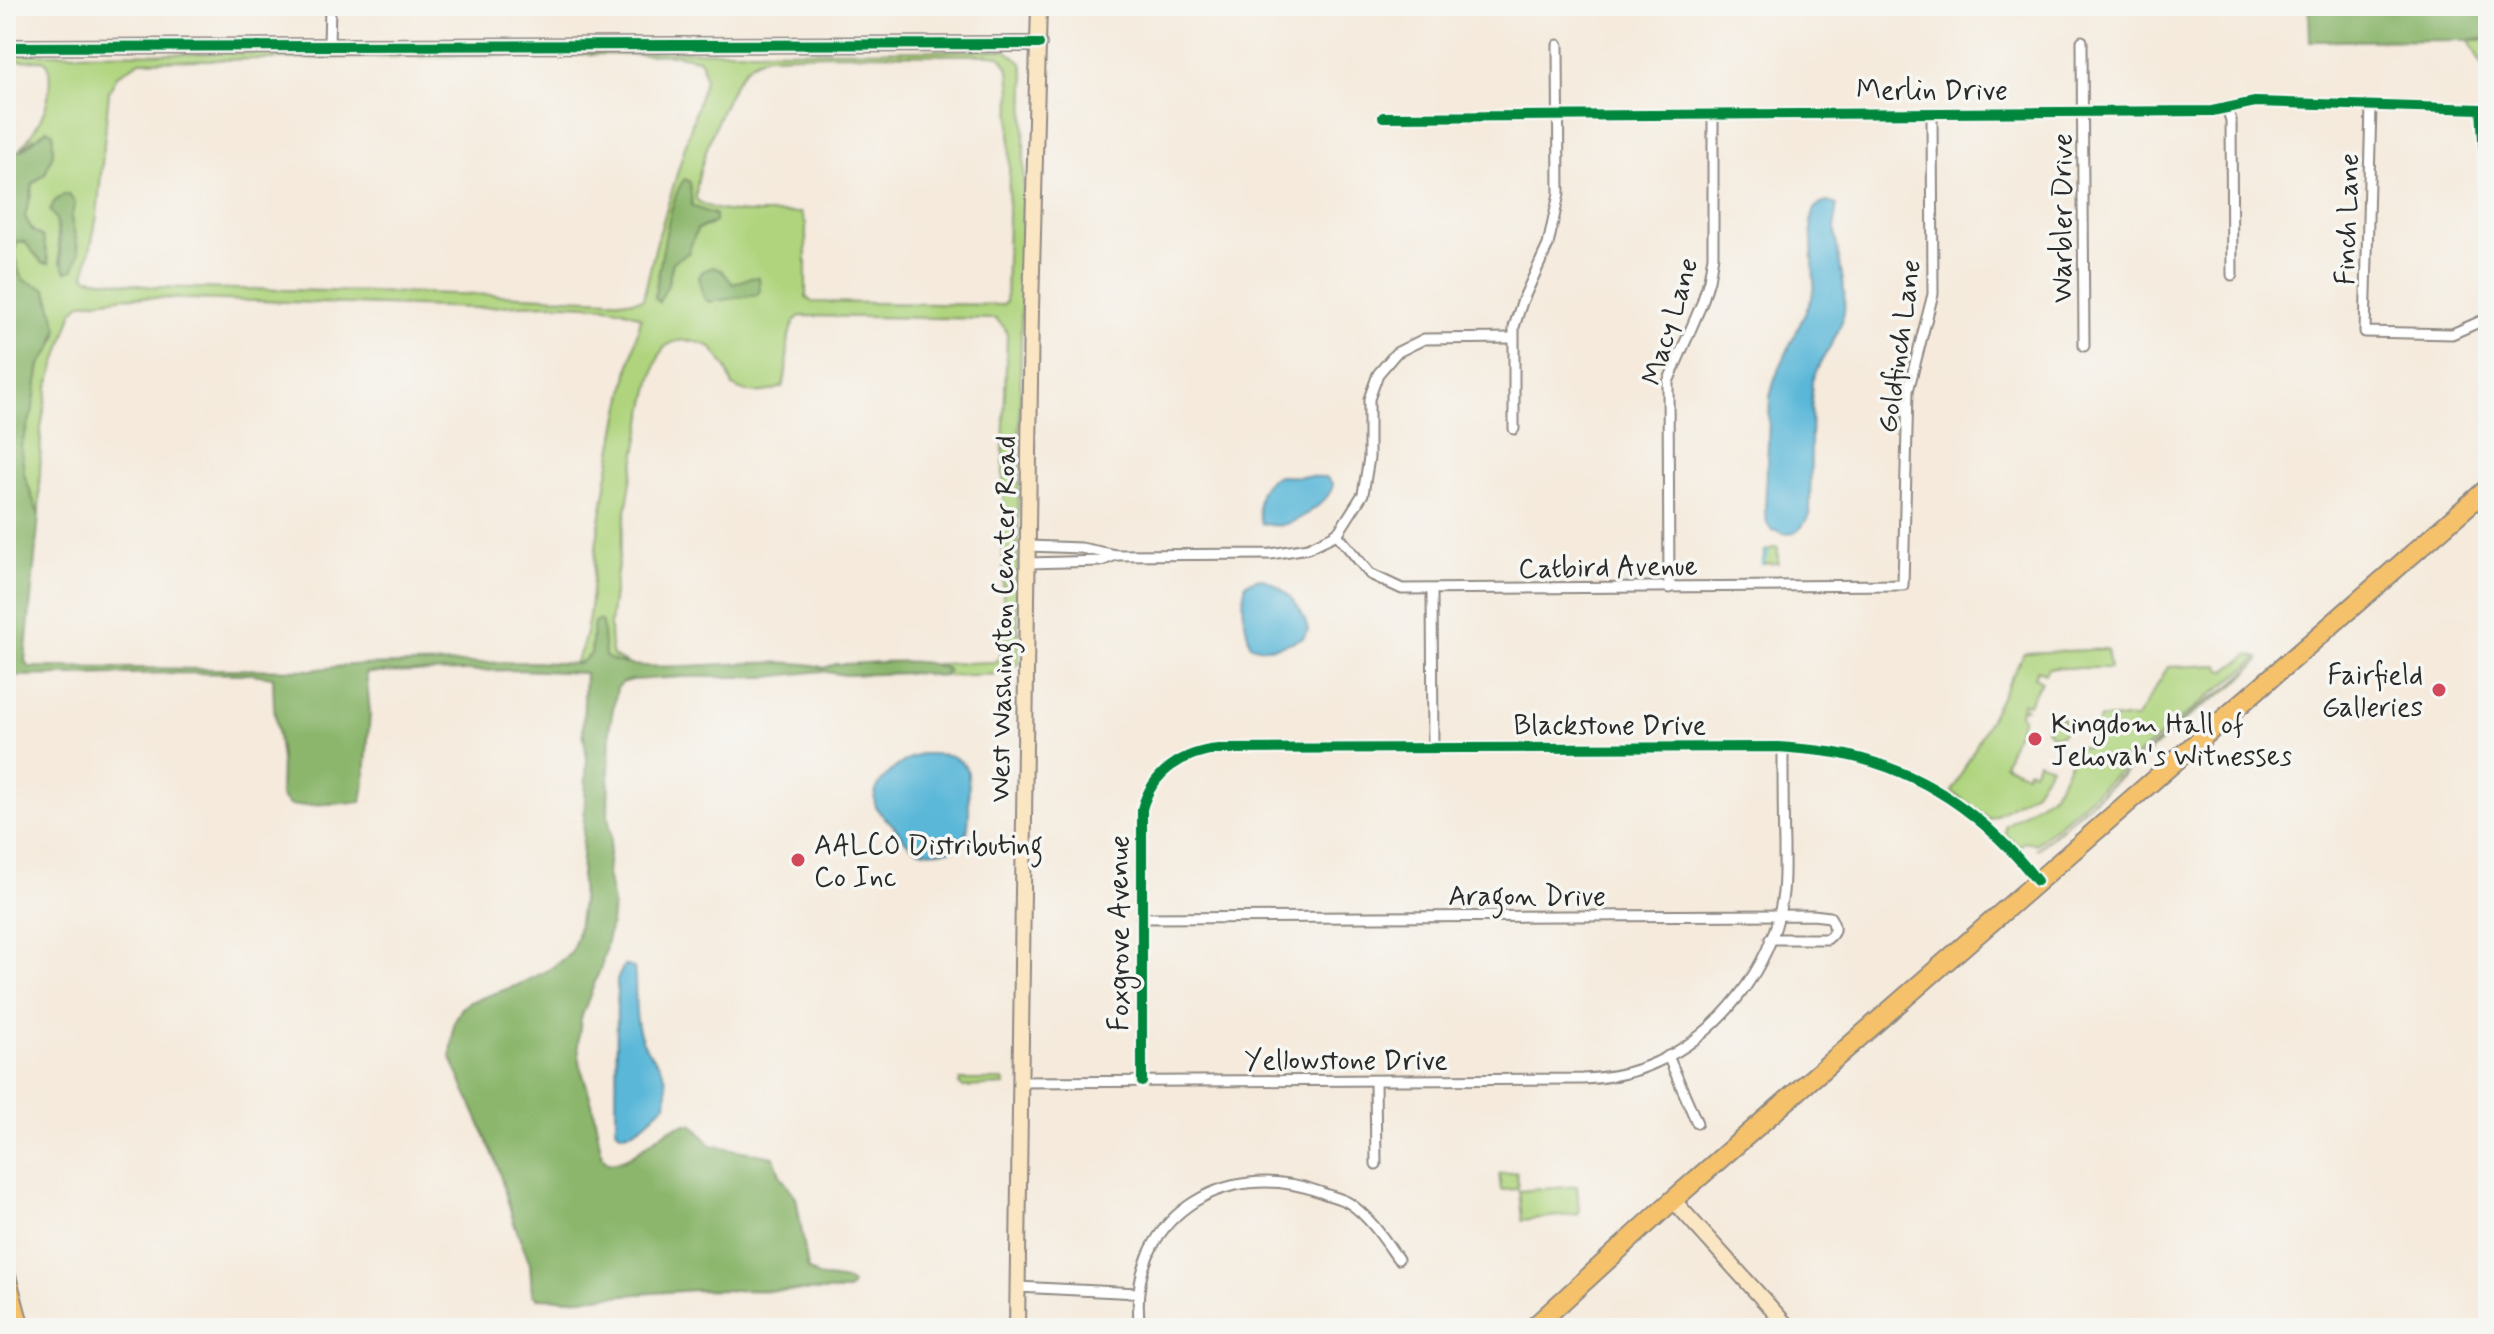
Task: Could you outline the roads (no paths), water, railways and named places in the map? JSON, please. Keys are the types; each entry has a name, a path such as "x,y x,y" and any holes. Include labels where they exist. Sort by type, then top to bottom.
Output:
{"highway":[{"path":"1533,1328 1673,1200 2488,488"},
{"path":"6,1276 20,1328"}],"main road":[{"name":"West Washington Center Road","path":"1017,1328 1031,309 1039,6"},
{"path":"6,47 1039,44"},
{"path":"1673,1200 1789,1328"}],"street":[{"path":"329,45 330,6"},
{"name":"Warbler Drive","path":"2082,41 2084,346"},
{"path":"1514,429 1513,338 1517,315 1548,245 1559,194 1558,45"},
{"name":"Merlin Drive","path":"1383,117 2082,112 2227,109 2255,102 2481,109 2488,217"},
{"name":"Finch Lane","path":"2371,106 2366,334 2452,334 2488,318"},
{"path":"2227,109 2231,120 2232,275"},
{"name":"Goldfinch Lane","path":"1903,585 1908,391 1933,294 1932,113"},
{"name":"Macy Lane","path":"1669,588 1668,382 1709,280 1713,256 1713,115"},
{"path":"1029,546 1081,548 1116,555 1284,554 1308,548 1336,533 1363,494 1369,458 1369,399 1384,365 1404,347 1424,339 1513,338"},
{"name":"Catbird Avenue","path":"1336,533 1360,565 1379,580 1402,589 1903,585"},
{"path":"1029,563 1101,561 1116,555"},
{"path":"1432,590 1433,749"},
{"name":"Blackstone Drive","path":"1152,786 1181,758 1205,751 1783,747 1848,755 1915,779 1977,817 2013,850 2037,881"},
{"name":"Yellowstone Drive","path":"1021,1082 1600,1078 1641,1069 1668,1056 1721,1017 1751,979 1770,939 1783,894 1783,747"},
{"name":"Foxgrove Avenue","path":"1142,1082 1142,809 1152,786"},
{"name":"Aragon Drive","path":"1141,918 1779,915 1830,917 1834,932 1822,940 1770,939"},
{"path":"1668,1056 1697,1123"},
{"path":"1375,1081 1376,1164"},
{"path":"1140,1328 1138,1293 1152,1246 1179,1212 1206,1195 1233,1184 1280,1182 1302,1186 1349,1203 1376,1228 1398,1259"},
{"path":"1017,1287 1138,1293"}],"water":[{"path":"1828,202 1837,205 1835,232 1845,299 1844,312 1812,381 1810,512 1798,531 1788,534 1773,531 1765,512 1770,397 1775,378 1812,298 1811,220 1816,208"},
{"path":"1279,476 1326,477 1333,484 1320,504 1296,520 1280,526 1261,523 1258,508 1262,488"},
{"path":"1259,578 1276,585 1296,605 1308,630 1303,638 1270,648 1250,644 1243,598 1246,583"},
{"path":"920,754 954,757 968,772 968,826 964,840 955,848 933,851 913,847 876,807 875,798 881,782 904,762"},
{"path":"624,965 634,968 639,1031 666,1078 667,1089 666,1104 640,1127 621,1134 616,1129 617,980"}],"waterway":[{"path":"1762,564 1768,551"}],"place":[{"name":"Fairfield Galleries","path":"2439,690"},
{"name":"Kingdom Hall of Jehovah's Witnesses","path":"2035,739"},
{"name":"AALCO Distributing Co Inc","path":"798,860"}]}
